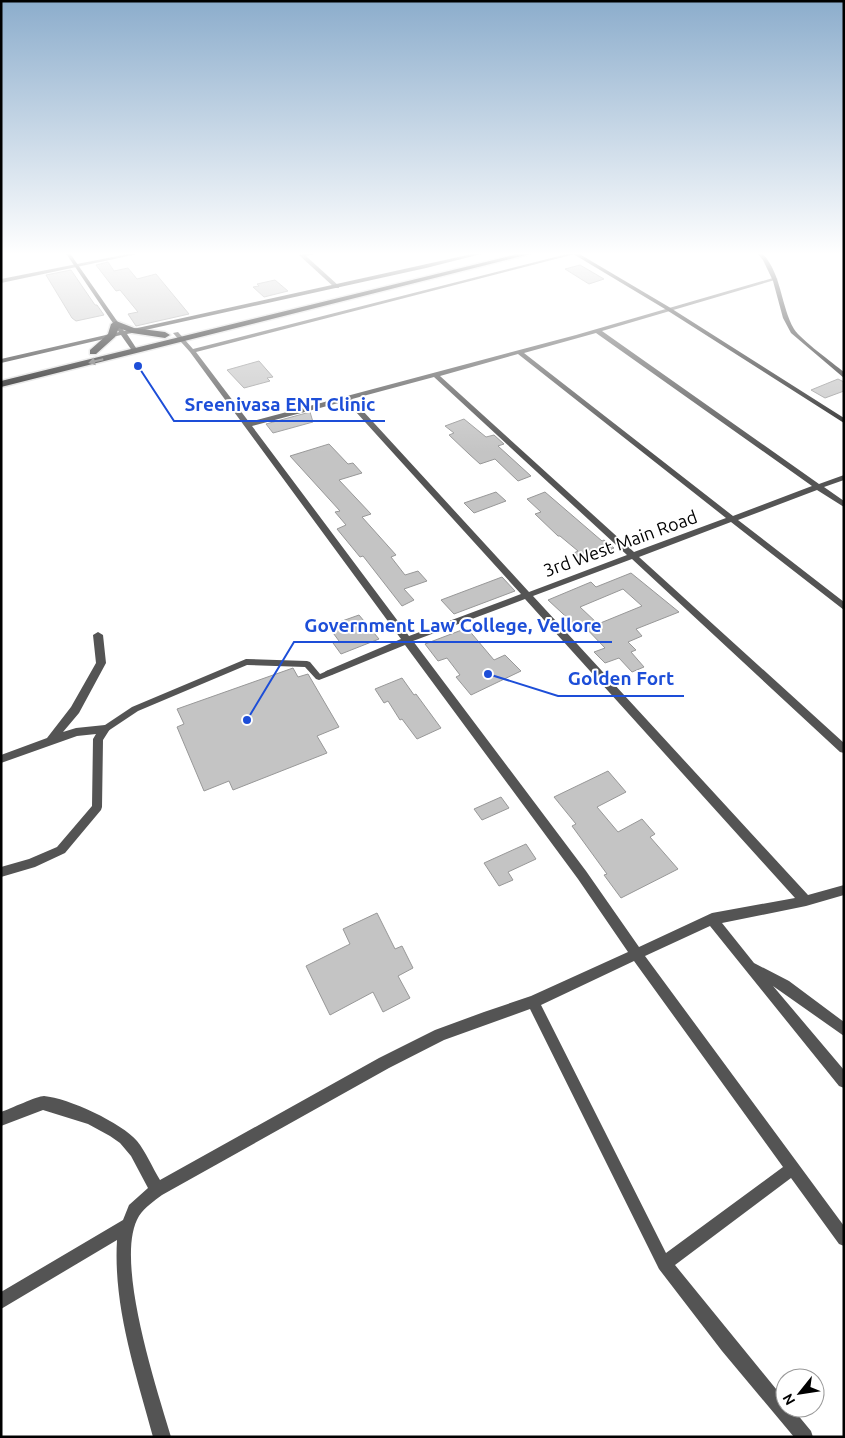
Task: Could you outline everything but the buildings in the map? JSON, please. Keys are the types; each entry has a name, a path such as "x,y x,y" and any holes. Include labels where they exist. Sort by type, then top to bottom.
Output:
{"highway":[{"path":"1,384 135,347 166,335 236,319"},
{"path":"1,375 92,352 183,340 264,319"},
{"path":"92,352 122,330 166,335"}],"street":[{"path":"115,319 135,347"},
{"path":"1,361 122,330 176,319"},
{"path":"192,351 315,319"},
{"path":"247,425 642,319"},
{"path":"683,319 844,422"},
{"path":"787,319 793,332 844,376"},
{"path":"596,330 844,505"},
{"path":"176,333 192,351 582,875 637,955 844,1239"},
{"path":"519,352 844,607"},
{"path":"434,374 844,750"},
{"path":"347,398 806,901"},
{"name":"3rd West Main Road","path":"329,673 408,640 844,477"},
{"path":"51,741 75,710 101,663 98,635"},
{"path":"1,759 76,732 105,729"},
{"path":"1,872 31,863 61,850 97,808 98,739 105,729"},
{"path":"162,1437 135,1334 124,1280 124,1240 133,1212 156,1190 384,1063 440,1035 533,1002 712,919 806,901 844,890"},
{"path":"712,919 844,1081"},
{"path":"750,967 785,985 844,1030"},
{"path":"533,1002 664,1264 728,1345 805,1437"},
{"path":"1,1119 43,1103 58,1106 120,1133 133,1146 156,1190"},
{"path":"664,1264 793,1168"},
{"path":"1,1301 129,1225"}],"lane":[{"path":"105,729 135,709 246,662 307,664 320,677 329,673"}],"place":[{"name":"Sreenivasa ENT Clinic","path":"138,366"},
{"name":"Golden Fort","path":"488,674"},
{"name":"Government Law College, Vellore","path":"247,720"}]}
